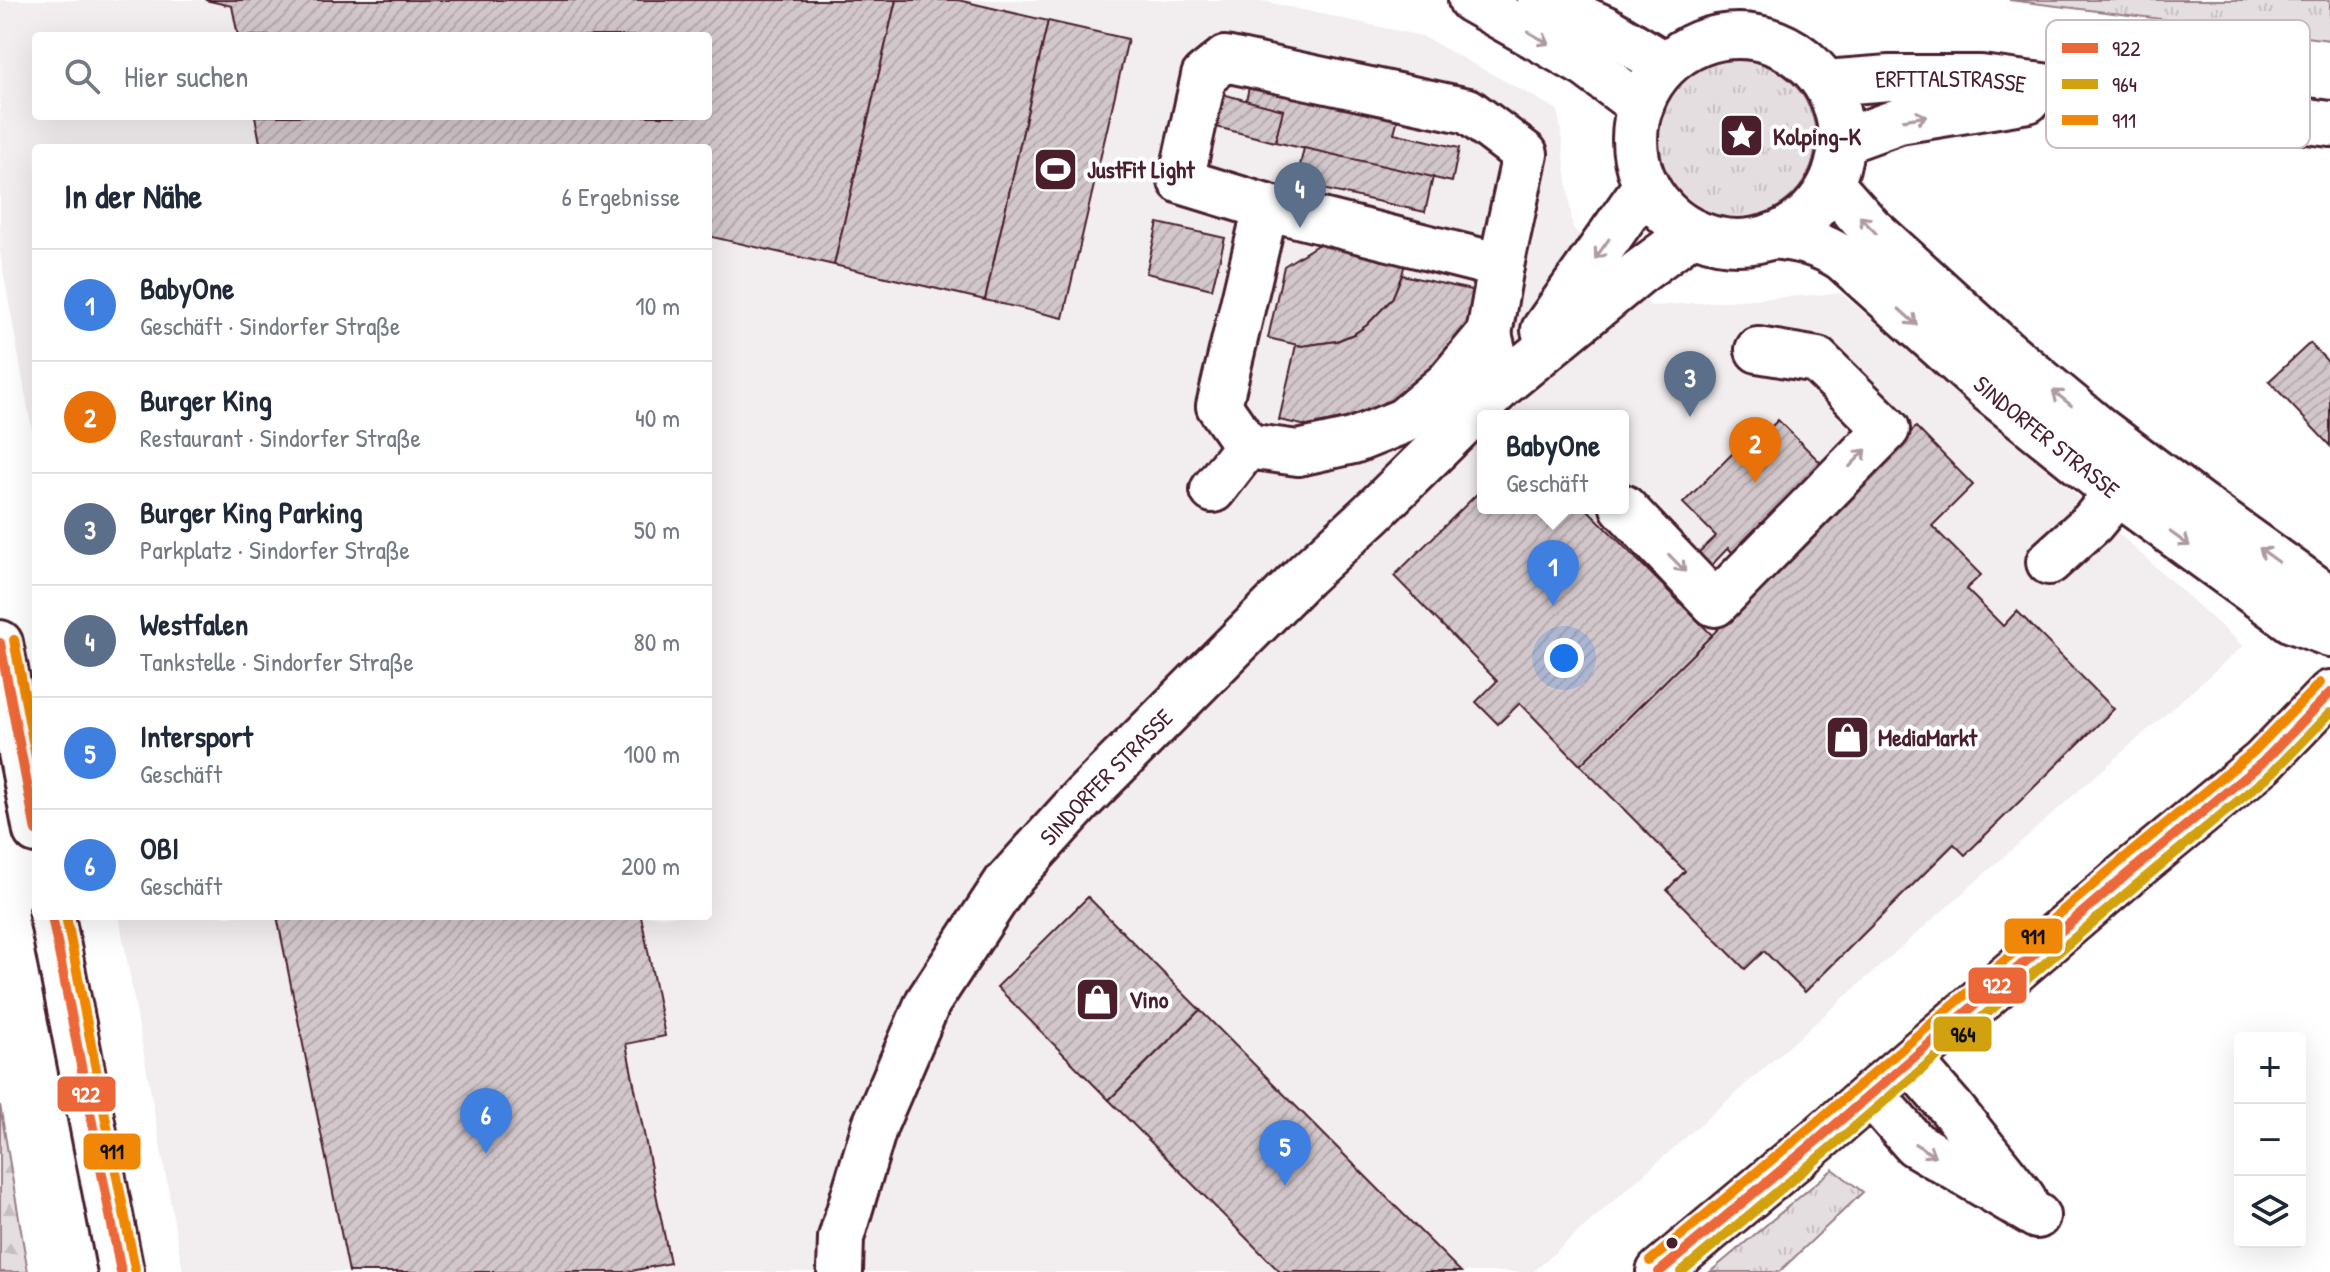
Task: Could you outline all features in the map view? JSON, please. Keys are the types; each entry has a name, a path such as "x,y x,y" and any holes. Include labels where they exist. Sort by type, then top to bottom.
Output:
{"street":[{"path":"1471,0 1586,65 1641,106"},
{"path":"1540,0 1606,29 1666,65"},
{"path":"1727,36 1750,36 1772,41 1793,51 1811,65 1836,105 1841,142 1831,184 1805,217 1772,236 1732,241 1693,232 1669,215 1646,185 1636,146 1641,106 1648,88 1666,65 1704,41 1727,36"},
{"path":"1266,207 1219,406 1247,446 1298,453 1353,441 1403,421 1448,383 1489,334 1525,154 1468,111 1225,59 1204,76 1181,181 1266,207 1501,266"},
{"name":"ERFTTALSTRASSE","path":"1825,83 1890,78 1981,78 2046,88"},
{"name":"ERFTTALSTRASSE","path":"1841,142 1899,121 2046,97"},
{"name":"ERFTTALSTRASSE","path":"2310,122 2330,124"},
{"name":"SINDORFER STRASSE","path":"1831,184 1870,228 2005,351 2100,430 2318,590 2330,603"},
{"name":"SINDORFER STRASSE","path":"1508,379 1646,185"},
{"name":"SINDORFER STRASSE","path":"840,1272 841,1238 875,1125 928,1002 1006,883 1083,798 1304,576 1508,379 1693,232"},
{"name":"SINDORFER STRASSE","path":"1772,236 1804,240 1834,252 1989,390 2117,493 2292,620 2330,634"},
{"path":"1489,334 1508,379"},
{"path":"1629,513 1715,604 1887,429 1817,360 1758,350"},
{"path":"1213,490 1247,446"},
{"path":"2049,562 2092,523 2117,493"},
{"path":"0,643 32,810"},
{"path":"1659,1272 2263,762 2330,693"},
{"path":"53,920 121,1272"},
{"path":"1871,1094 1915,1144 2037,1216 1984,1147 1910,1061"}],"shaded area":[{"path":"0,0 1258,0 1422,36 1558,110 1573,228 1651,306 1841,293 2073,492 2243,646 1533,1272 183,1272 120,920 712,920 712,144 32,144 32,431 0,253"}],"green space":[{"path":"2009,0 2330,0 2330,40 2310,38 2310,20 2170,20"},
{"path":"1737,60 1767,66 1793,83 1810,109 1816,139 1810,169 1793,195 1767,212 1737,218 1707,212 1681,195 1664,169 1658,139 1664,109 1681,83 1707,66"},
{"path":"0,1105 28,1272 0,1272"},
{"path":"1833,1169 1863,1192 1779,1272 1710,1272"}],"building":[{"path":"205,0 896,0 834,265 712,237 712,144 260,144 256,120 712,120 712,32 237,32 232,6"},
{"path":"896,0 958,0 1048,21 985,300 834,265"},
{"name":"JustFit Light","path":"1048,21 1128,39 1063,318 985,300"},
{"path":"1251,78 1400,111 1394,133 1459,148 1452,182 1275,142 1283,110 1246,101"},
{"path":"1218,93 1283,110 1275,142 1209,125"},
{"path":"1304,148 1433,177 1425,212 1296,183"},
{"path":"1158,223 1225,238 1212,289 1146,273"},
{"path":"1330,237 1407,255 1392,299 1367,325 1337,341 1302,346 1268,338 1284,266"},
{"path":"1402,275 1476,291 1469,322 1440,364 1402,395 1358,416 1307,426 1279,420 1296,345 1337,341 1354,334 1392,299"},
{"path":"2310,343 2330,364 2330,446 2269,381"},
{"path":"1778,420 1825,467 1738,558 1728,548 1705,572 1692,559 1716,536 1683,503 1739,447 1744,454"},
{"name":"MediaMarkt","path":"1916,427 1973,485 1932,526 1981,575 1966,589 2003,626 2017,611 2114,709 1965,855 1954,844 1805,992 1764,951 1745,969 1667,890 1685,871 1580,765 1792,556 1789,553"},
{"path":"1477,494 1477,514 1592,514 1712,635 1580,765 1520,703 1498,724 1476,702 1497,681 1394,576"},
{"name":"Vino","path":"1088,897 1200,1010 1109,1100 997,987"},
{"path":"278,920 642,920 665,1036 626,1044 670,1263 627,1272 349,1272"},
{"path":"1200,1010 1461,1272 1280,1272 1109,1100"}],"transit line":[{"name":"911","path":"14,640 32,736"},
{"name":"922","path":"0,643 32,810"},
{"name":"911","path":"1650,1261 2253,752 2320,683"},
{"name":"922","path":"1659,1272 2263,762 2330,693"},
{"name":"964","path":"1681,1272 2272,773 2330,713"},
{"name":"922","path":"53,920 121,1272"},
{"name":"911","path":"67,920 135,1269"}],"place":[{"name":"Kolping-K","path":"1742,136"},
{"name":"JustFit Light","path":"1056,169"},
{"name":"Westfalen","path":"1300,228"},
{"name":"Burger King Parking","path":"1690,417"},
{"name":"Burger King","path":"1755,483"},
{"name":"BabyOne","path":"1553,606"},
{"name":"MediaMarkt","path":"1847,737"},
{"name":"Vino","path":"1098,999"},
{"name":"OBI","path":"486,1154"},
{"name":"Intersport","path":"1285,1186"}]}
